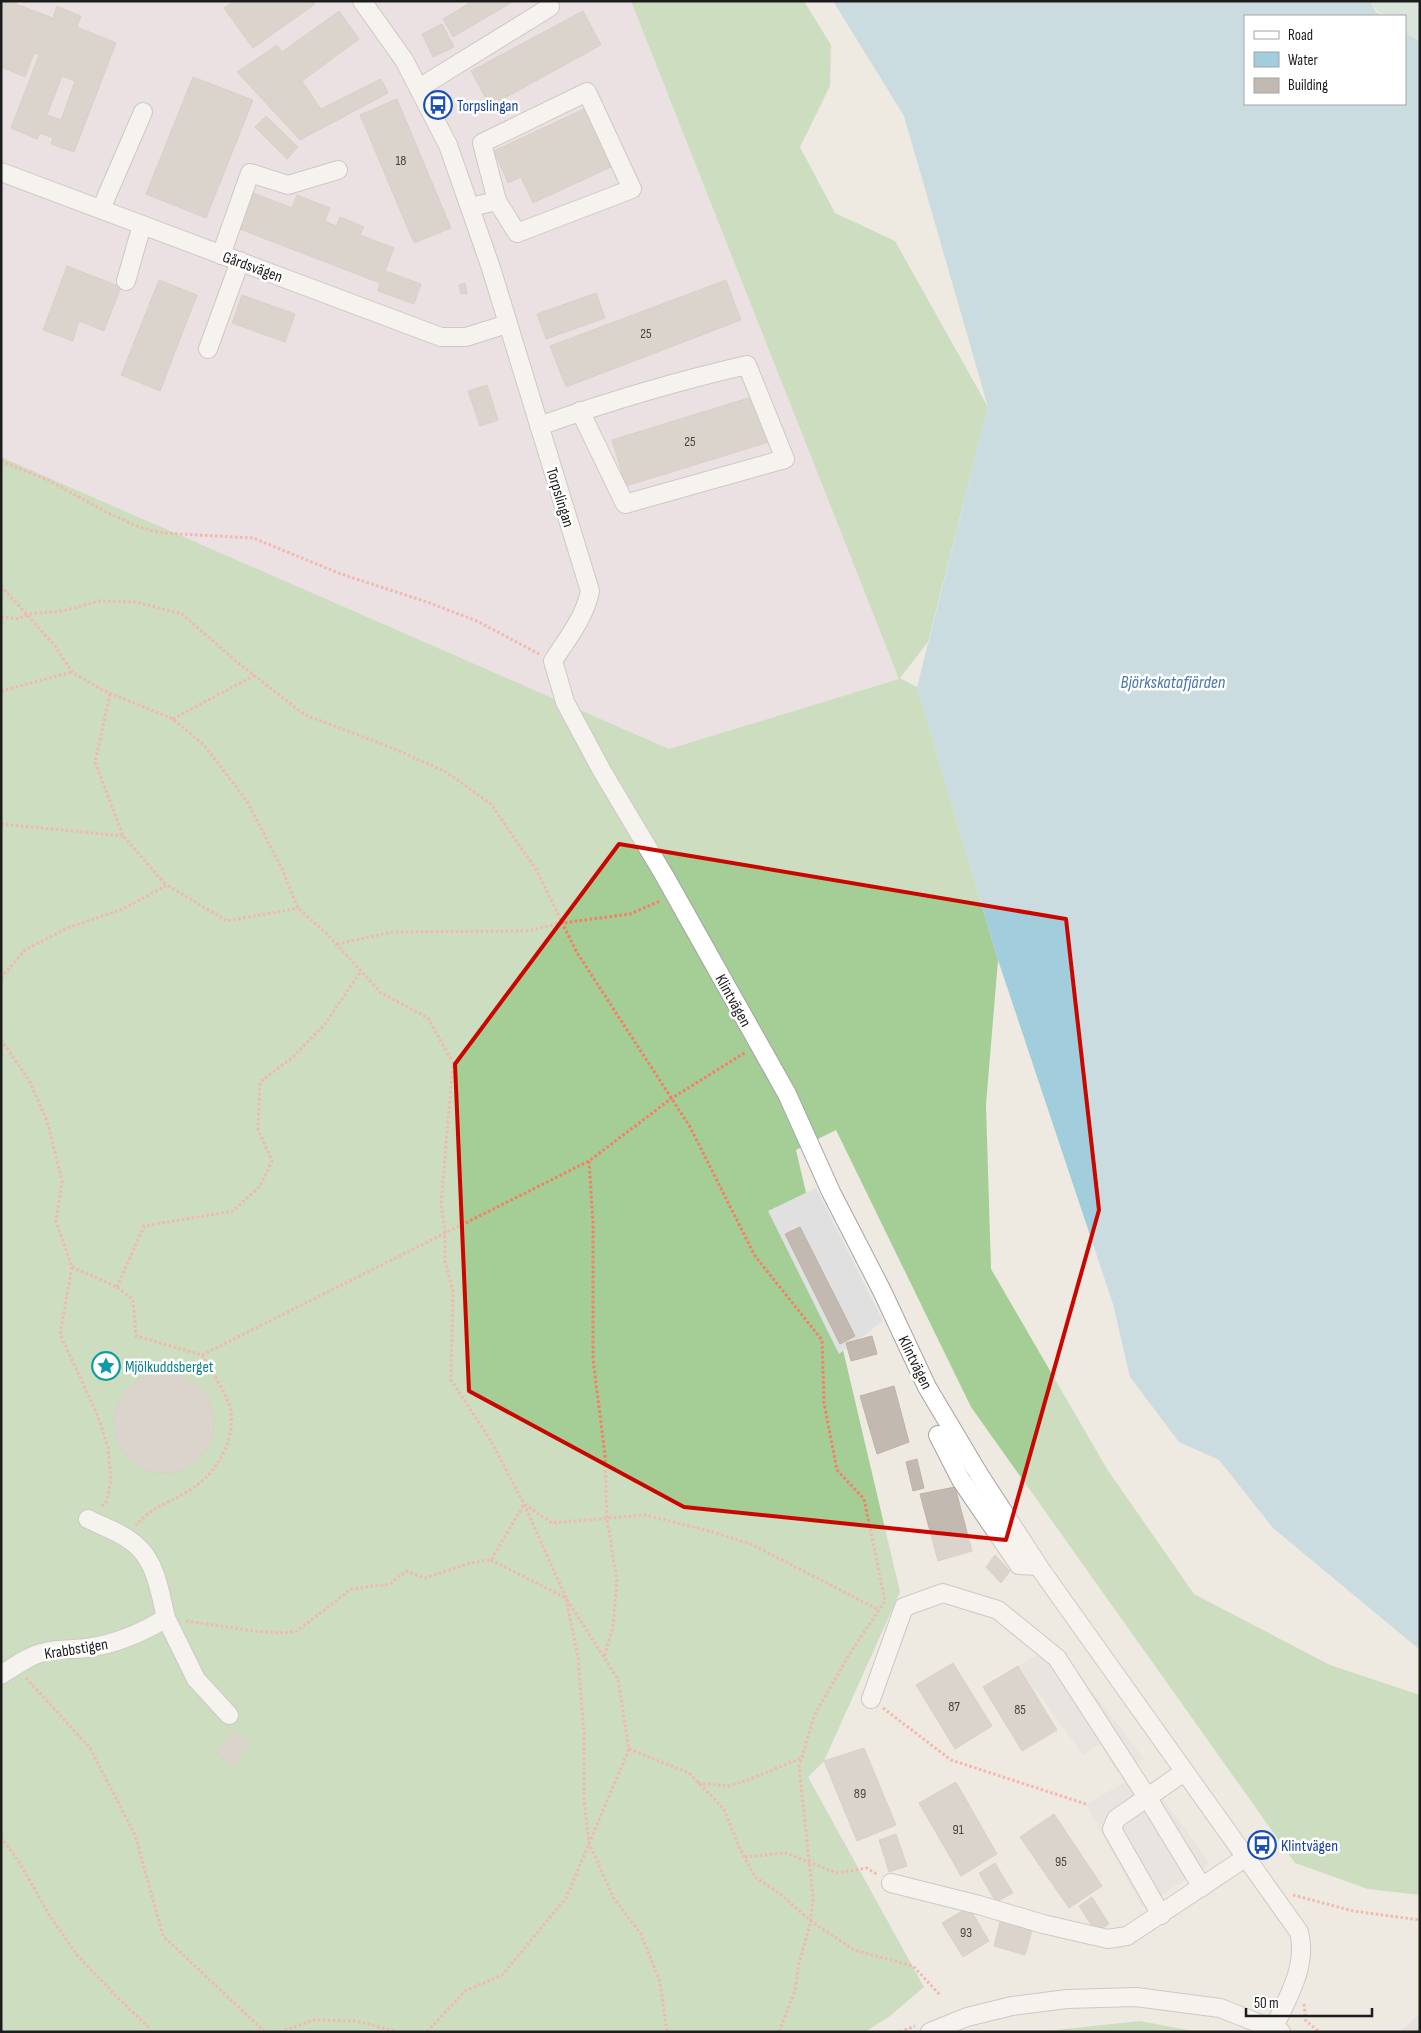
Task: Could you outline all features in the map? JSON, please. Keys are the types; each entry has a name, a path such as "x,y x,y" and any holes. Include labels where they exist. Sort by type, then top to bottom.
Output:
{"street":[{"name":"Torpslingan","path":"362,1 404,60 448,145 470,207 590,591 581,617 553,661"},
{"path":"419,88 550,8"},
{"path":"587,92 632,189 517,233 497,201 482,143 587,92"},
{"path":"100,209 143,112"},
{"path":"221,255 250,173 288,184 338,170"},
{"name":"Gårdsvägen","path":"1,172 442,336 466,337 507,324"},
{"path":"470,207 497,201"},
{"path":"126,281 142,225"},
{"path":"208,349 240,261"},
{"path":"539,426 580,411 747,365 785,459 625,504 580,411"},
{"name":"Klintvägen","path":"553,661 565,702 602,771 675,894 787,1094 830,1192 882,1291 927,1387 980,1476 1038,1566 1299,1932 1301,1940 1300,1966 1277,2030 1220,2008 1136,1997 1067,1999 1012,2006 924,2028"},
{"path":"938,1435 961,1480 1019,1565 1038,1566"},
{"path":"88,1519 125,1537 138,1547 149,1561 166,1618 196,1679 229,1715"},
{"path":"871,1699 904,1607 943,1593 998,1610 1057,1658 1202,1887"},
{"name":"Krabbstigen","path":"8,1670 46,1651 88,1648 109,1644 130,1637 166,1618"},
{"path":"1160,1915 1112,1829 1116,1819 1184,1772"},
{"path":"891,1883 979,1905 1043,1924 1108,1939 1127,1936 1245,1858"}],"path":[{"path":"1,461 48,480 106,512 139,527 157,532 253,538 341,574 427,602 477,621 553,661"},
{"path":"1,586 55,646 72,672 110,694 173,719 204,745 247,800 282,870 298,908 336,944 381,993 428,1018 453,1063 441,1203 445,1232 445,1261 453,1291 451,1380 491,1441 524,1504 566,1598 618,1679 629,1749 566,1898 502,1975 465,1991 427,2032"},
{"path":"1,617 19,619 28,614 62,611 100,601 136,602 182,614 254,675 306,715 390,747 446,772 491,804 538,871 576,951 690,1127 755,1256 822,1340 824,1403 837,1470 864,1499 885,1601 849,1655 814,1716 799,1766 813,1897 811,1921 799,1963 795,1991 779,2032"},
{"path":"1,691 72,672"},
{"path":"173,719 254,675"},
{"path":"110,694 95,762 123,836 166,885 227,921 298,908"},
{"path":"1,824 123,836"},
{"path":"1,978 25,950 68,928 123,909 166,885"},
{"path":"336,944 392,932 526,931 562,923 630,914 675,894"},
{"path":"117,1287 144,1226 233,1211 260,1186 272,1160 258,1129 260,1082 293,1057 325,1024 361,971"},
{"path":"1,1040 29,1080 47,1122 62,1181 56,1222 72,1267 60,1334 97,1414 108,1447 111,1481 106,1502 88,1519"},
{"path":"202,1356 589,1161 672,1098 759,1044"},
{"path":"589,1161 593,1222 593,1359 605,1455 607,1519 617,1582 613,1626 604,1658"},
{"path":"72,1267 117,1287 133,1300 136,1336 202,1356 223,1392 231,1412 231,1435 222,1457 209,1474 188,1492 148,1513 125,1537"},
{"path":"524,1504 552,1524 645,1515 751,1544 879,1610"},
{"path":"490,1560 524,1504"},
{"path":"166,1618 282,1633 297,1632 351,1589 390,1584 406,1571 424,1578 471,1563 490,1560 566,1598"},
{"path":"566,1598 578,1657 584,1735 584,1800 589,1843 614,1900 641,1934 660,1982 667,2031 672,2032"},
{"path":"8,1670 90,1748 135,1835 162,1936 265,2032"},
{"path":"871,1699 951,1760 1086,1804"},
{"path":"629,1749 689,1773 724,1809 755,1877 779,1893 811,1921 854,1950 913,1966 940,1995"},
{"path":"698,1783 728,1786 802,1758"},
{"path":"1,1837 21,1865 49,1915 78,1956 148,2027 149,2032"},
{"path":"745,1857 786,1853 836,1873 867,1868 891,1883"},
{"path":"1293,1895 1353,1911 1420,1920"},
{"path":"1251,2002 1260,2002 1274,1996"},
{"path":"280,2032 314,2020 356,2021 398,2032"},
{"path":"900,2032 924,2028"}],"highlighted area":[{"path":"619,844 1066,919 1099,1210 1006,1540 684,1507 469,1391 455,1064"}],"shaded area":[{"path":"1,1 631,1 899,679 669,749 1,457"},
{"path":"816,1188 883,1321 839,1354 768,1211"},
{"path":"1056,1644 1144,1759 1118,1773 1100,1744 1083,1755 1018,1666"},
{"path":"1127,1781 1157,1790 1210,1864 1142,1907 1086,1804"},
{"path":"1420,2014 1420,2032 1399,2032"}],"green space":[{"path":"631,1 804,1 831,45 830,86 800,147 835,213 895,241 988,407 928,642 900,678 917,687 998,960 986,1105 991,1269 1107,1469 1194,1594 1330,1665 1420,1695 1420,1895 1368,1889 1295,1863 971,1407 836,1130 796,1150 900,1592 824,1761 808,1777 924,1987 890,2016 865,2032 1,2032 1,457 669,749 899,679"},
{"path":"1370,1 1420,1 1420,42 1406,33 1406,15 1384,15 1377,11"},
{"path":"1140,2021 1198,2032 1038,2032"}],"water":[{"name":"Björkskatafjärden","path":"833,1 1370,1 1376,12 1381,15 1244,15 1244,105 1406,105 1406,33 1420,42 1420,1650 1273,1528 1219,1460 1179,1442 1130,1377 1113,1304 998,960 917,687 988,407 904,116"}],"building":[{"path":"1,1 17,1 16,4 53,18 57,6 81,16 77,27 116,43 74,152 51,144 53,138 40,133 37,139 11,128 39,55 34,53 25,77 1,67","holes":["62,76 75,81 61,120 47,115"]},
{"path":"234,1 313,1 315,4 253,48 224,8"},
{"path":"473,1 514,1 453,37 443,19"},
{"path":"339,11 359,39 302,81 321,109 381,79 388,93 300,140 237,72 277,45 282,52"},
{"path":"583,11 601,45 490,106 471,71"},
{"path":"442,24 454,47 433,57 422,34"},
{"path":"193,77 253,100 206,218 146,194"},
{"path":"397,99 451,228 414,243 360,115"},
{"path":"586,108 613,166 533,203 521,177 508,183 494,151"},
{"path":"266,116 298,147 287,159 255,127"},
{"path":"251,192 292,208 297,195 330,208 325,221 336,226 340,217 364,227 360,235 394,248 385,271 421,284 414,304 378,291 380,283 237,228"},
{"path":"67,266 121,287 104,331 79,321 73,341 43,330"},
{"path":"159,280 197,295 160,391 121,375"},
{"path":"726,280 741,320 566,387 550,346"},
{"path":"465,283 467,293 461,294 459,285"},
{"path":"596,293 605,318 546,339 537,314"},
{"path":"242,295 295,314 285,342 232,323"},
{"path":"487,385 498,420 480,426 468,391"},
{"path":"755,396 769,442 626,486 612,440"},
{"path":"800,1227 855,1336 840,1344 785,1234"},
{"path":"872,1336 877,1354 851,1361 846,1343"},
{"path":"164,1373 183,1377 200,1387 210,1404 214,1423 210,1442 200,1459 183,1469 164,1473 145,1469 128,1459 118,1442 114,1423 118,1404 128,1387 145,1377"},
{"path":"894,1386 909,1442 877,1454 860,1396"},
{"path":"917,1459 924,1488 913,1491 906,1462"},
{"path":"955,1487 972,1551 938,1561 920,1494"},
{"path":"995,1555 1010,1571 1001,1583 986,1567"},
{"path":"953,1663 992,1726 955,1749 916,1685"},
{"path":"1018,1666 1057,1730 1022,1751 983,1687"},
{"path":"234,1731 250,1743 232,1766 216,1754"},
{"path":"864,1748 896,1825 857,1841 824,1761"},
{"path":"956,1782 997,1854 961,1876 919,1803"},
{"path":"1054,1814 1102,1886 1069,1908 1020,1837"},
{"path":"896,1834 907,1866 889,1872 879,1840"},
{"path":"995,1863 1013,1893 996,1902 979,1873"},
{"path":"1092,1897 1109,1924 1096,1932 1079,1906"},
{"path":"969,1907 989,1941 963,1957 942,1923"},
{"path":"1001,1918 1033,1927 1025,1955 994,1946"}],"place":[{"name":"Torpslingan","path":"438,105"},
{"name":"Mjölkuddsberget","path":"106,1366"},
{"name":"Klintvägen","path":"1262,1845"}]}
